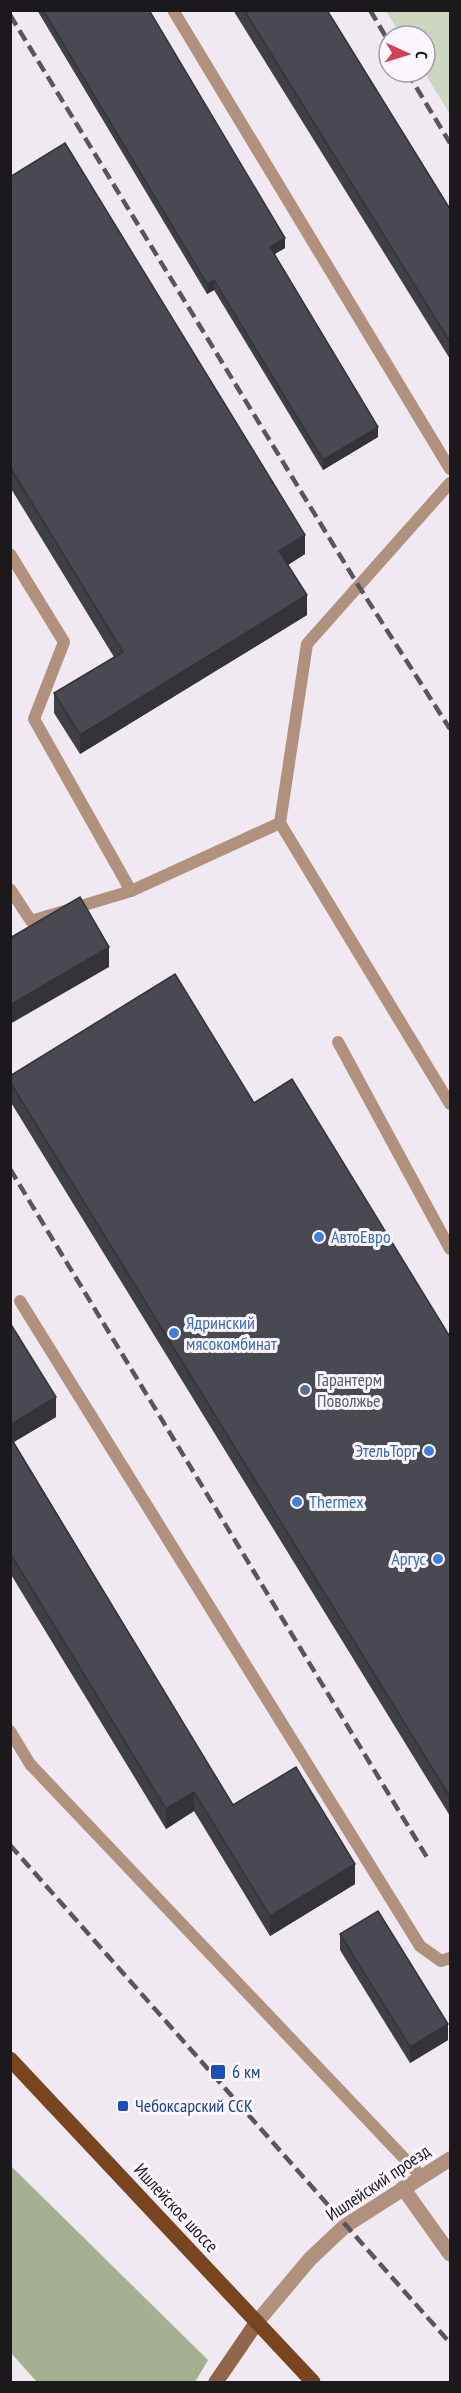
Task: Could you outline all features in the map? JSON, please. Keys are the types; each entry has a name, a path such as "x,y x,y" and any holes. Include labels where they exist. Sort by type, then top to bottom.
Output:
{"main road":[{"name":"Ишлейское шоссе","path":"10,2059 313,2382"}],"street":[{"name":"Ишлейский проезд","path":"257,2322 310,2259 345,2226 450,2158"},
{"path":"403,2188 450,2254"},
{"path":"216,2382 257,2322"}],"lane":[{"path":"173,10 450,469"},
{"path":"450,483 307,644 280,823 450,1104"},
{"path":"10,554 64,642 34,719 131,891"},
{"path":"10,889 31,921 131,891 280,823"},
{"path":"338,1042 450,1249"},
{"path":"20,1301 420,1946 441,1961 450,1958"},
{"path":"10,1731 30,1764 420,2176"}],"green space":[{"path":"386,11 450,11 450,114 431,84 437,84 437,24 394,24"},
{"path":"11,2166 208,2360 195,2382 37,2382 11,2353"}],"building":[{"path":"43,10 149,10 285,238 270,247 378,427 323,460 214,280 207,284"},
{"path":"244,10 327,10 450,209 450,342"},
{"path":"65,143 305,535 279,551 307,595 80,735 54,693 123,652 10,467 10,177"},
{"path":"80,897 109,947 10,1005 10,938"},
{"path":"175,974 254,1103 292,1079 450,1337 450,1797 10,1082 10,1076"},
{"path":"10,1323 56,1397 10,1425"},
{"path":"10,1437 233,1805 296,1767 355,1864 270,1916 194,1792 166,1809 10,1553"},
{"path":"378,1911 448,2024 410,2047 340,1934"}],"railway":[{"path":"370,10 378,24"},
{"path":"10,15 358,585 450,729"},
{"path":"414,84 450,143"},
{"path":"10,1169 428,1859"},
{"path":"10,1845 450,2343"}],"place":[{"name":"АвтоЕвро","path":"319,1237"},
{"name":"Ядринский мясокомбинат","path":"174,1333"},
{"name":"Гарантерм Поволжье","path":"305,1390"},
{"name":"ЭтельТорг","path":"429,1451"},
{"name":"Thermex","path":"297,1502"},
{"name":"Аргус","path":"438,1559"},
{"name":"6 км","path":"218,2072"},
{"name":"Чебоксарский ССК","path":"123,2106"}]}
